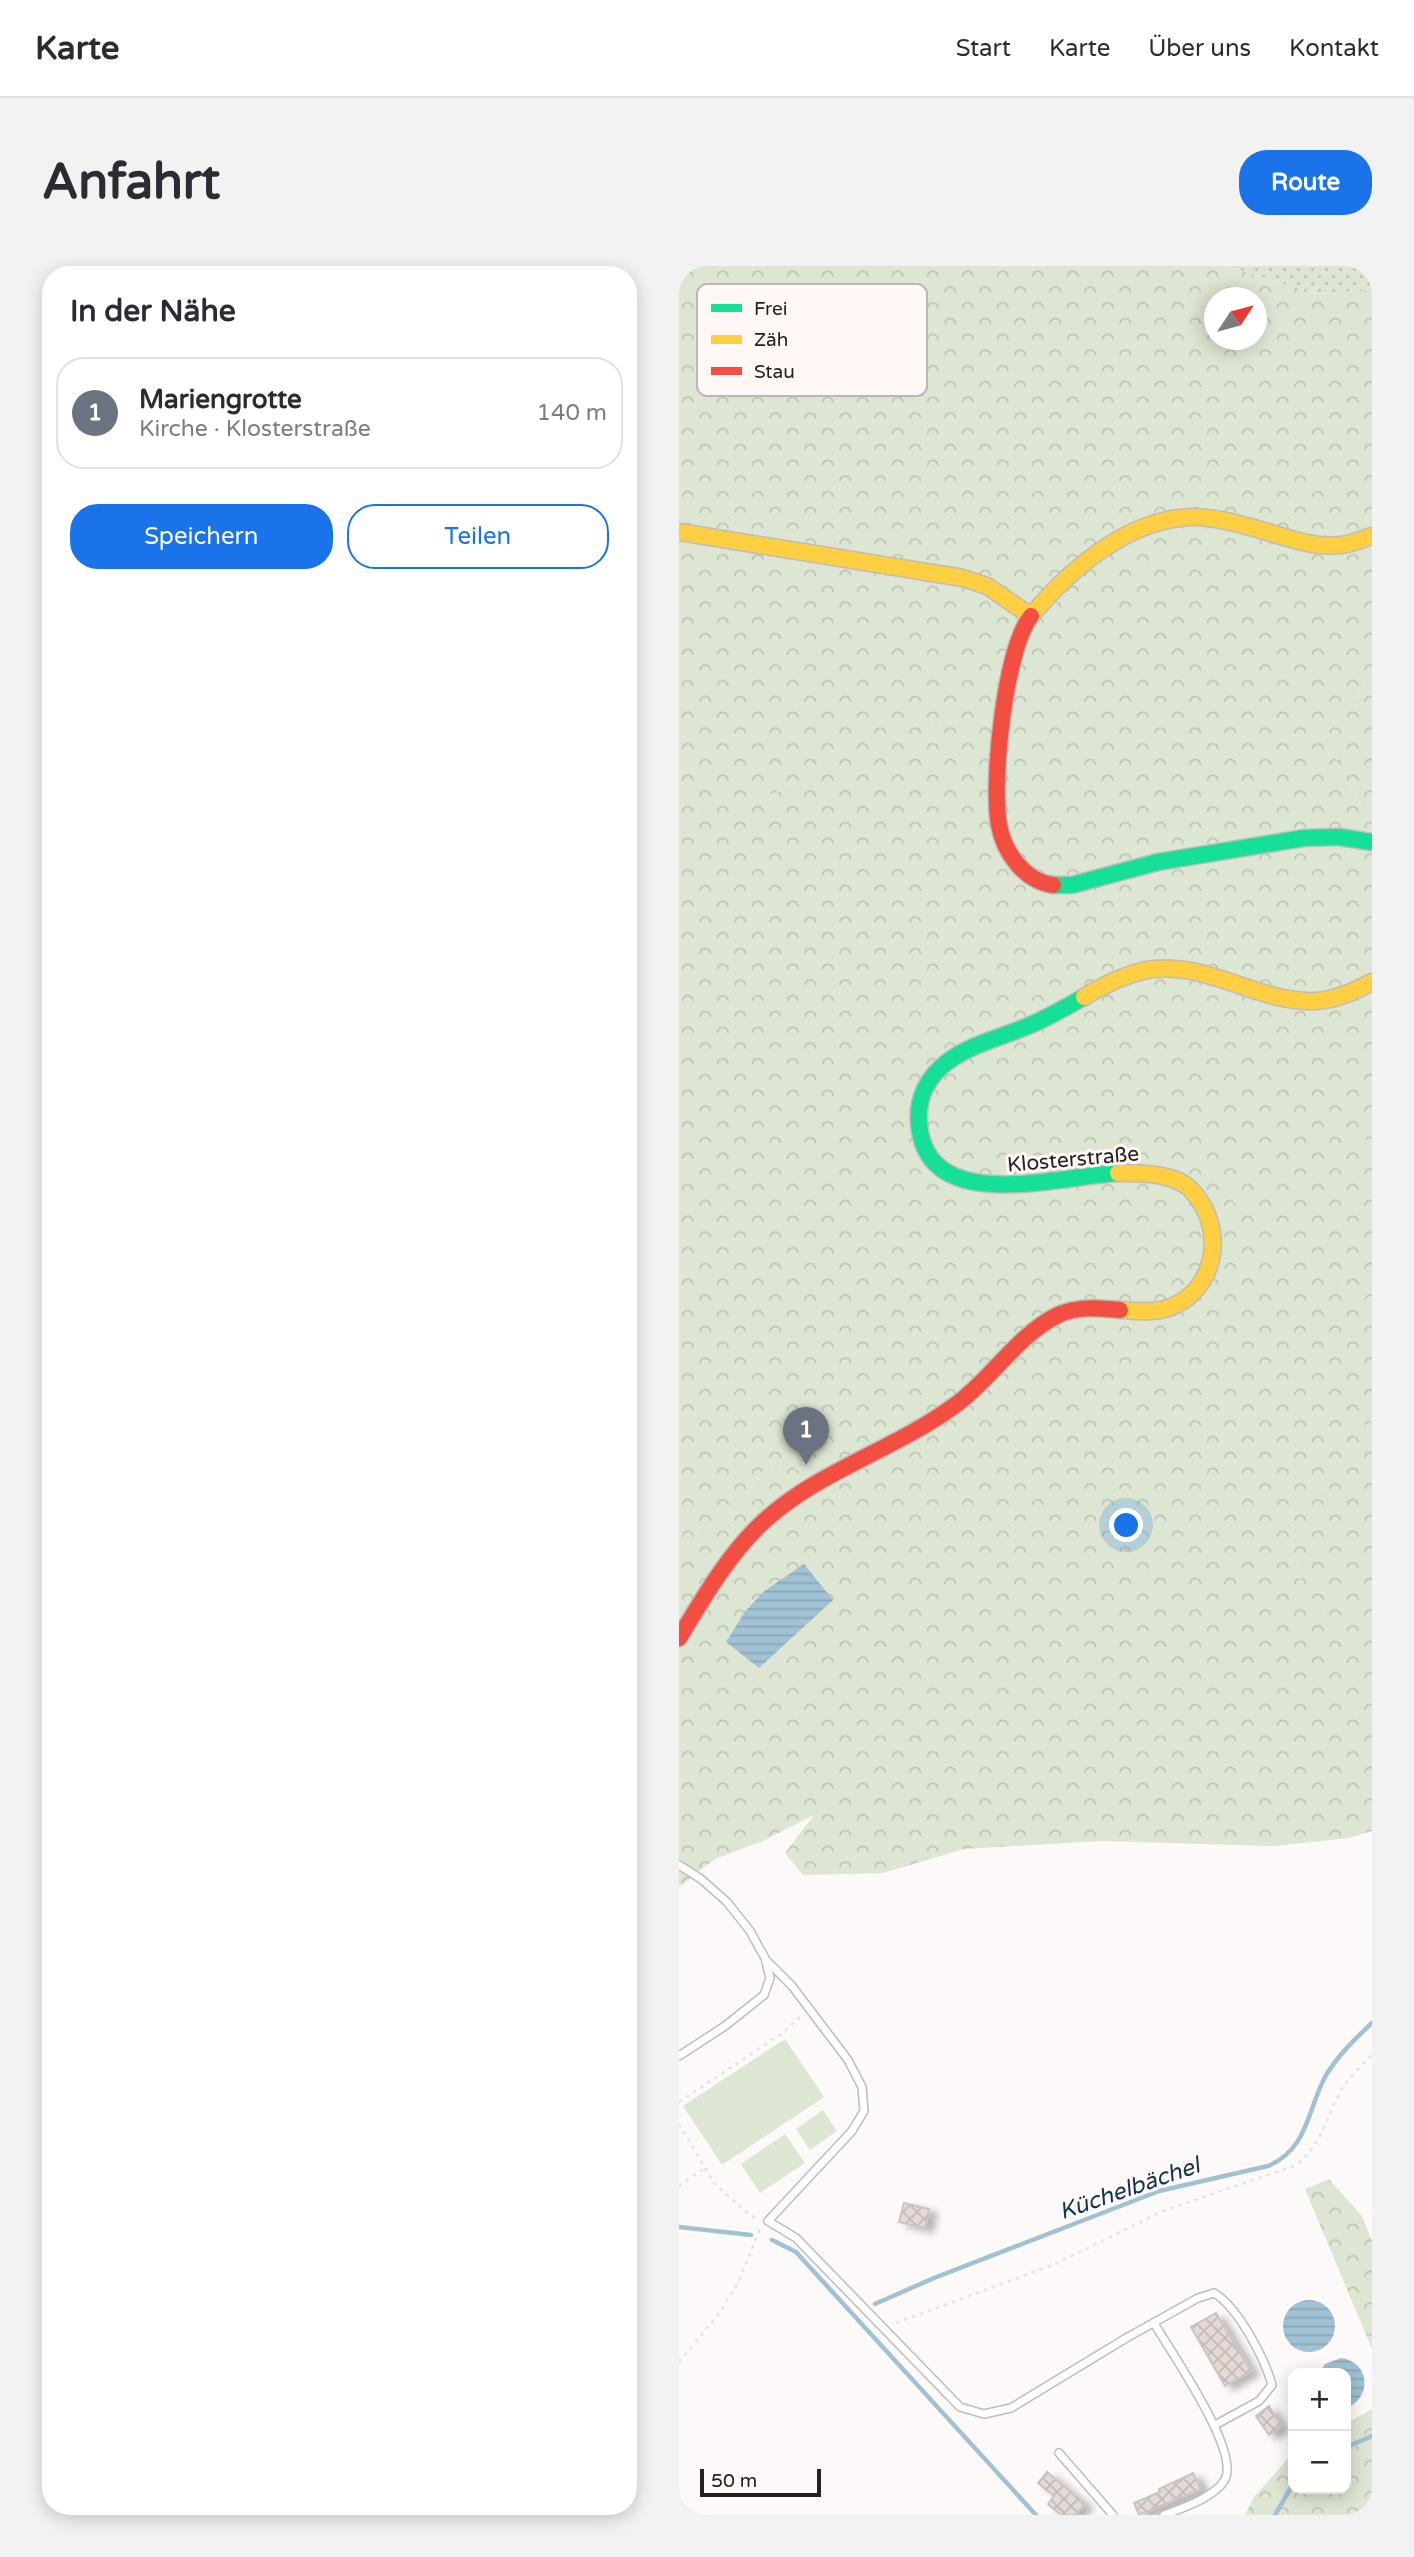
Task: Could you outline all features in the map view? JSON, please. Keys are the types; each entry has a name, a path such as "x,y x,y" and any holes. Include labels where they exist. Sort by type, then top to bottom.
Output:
{"main road":[{"path":"1372,536 1341,545 1321,545 1199,517 1155,524 1123,538 1090,558 1031,616 1023,628 1002,726 998,821 1004,843 1016,864 1034,879 1053,887 1075,885 1165,861 1318,837 1355,837 1372,842"},
{"path":"679,532 963,578 987,586 1031,616"},
{"name":"Klosterstraße","path":"679,1638 716,1578 745,1540 776,1512 810,1490 913,1434 957,1404 1026,1339 1060,1314 1086,1307 1149,1312 1178,1304 1202,1284 1212,1260 1214,1238 1210,1218 1198,1196 1177,1179 1144,1173 1104,1174 993,1187 969,1183 944,1172 926,1153 919,1131 918,1109 924,1087 941,1066 968,1048 1043,1020 1123,977 1154,969 1202,973 1282,997 1316,1001 1348,994 1372,982"}],"lane":[{"path":"679,1865 701,1879 727,1902 750,1931 766,1961 770,1978 764,1994 725,2026 679,2056"},
{"path":"766,1961 792,1986 848,2060 862,2087 864,2111 852,2131 764,2220 796,2238 960,2407 984,2414 1011,2408 1198,2298 1214,2293 1225,2300 1240,2322 1268,2371 1272,2385 1259,2401 1215,2425"},
{"path":"1154,2323 1215,2425 1226,2451 1228,2466 1225,2481 1202,2499 1164,2515"},
{"path":"1059,2453 1113,2515"}],"path":[{"path":"1372,678 1368,679 1341,715 1332,735 1340,773 1360,803 1372,808"},
{"path":"679,817 725,809 774,794 834,750 861,740 918,725 961,721 1002,726"},
{"path":"1210,1218 1229,1196 1282,1169 1315,1161 1372,1138"},
{"path":"1067,1295 1091,1283 1121,1245 1198,1196"},
{"path":"1229,1196 1305,1259 1372,1302"},
{"path":"1372,1419 1331,1469 1301,1540 1297,1559 1303,1586 1318,1608 1342,1627 1372,1641"},
{"path":"679,1535 715,1530 764,1471 778,1467 811,1471"},
{"path":"679,2102 784,2032 809,2008"},
{"path":"883,2326 909,2319 1055,2264 1163,2211 1294,2166 1303,2160 1317,2141 1343,2086 1372,2054"},
{"path":"679,2124 714,2183 751,2216 764,2220 739,2281 721,2311 679,2362"},
{"path":"679,2186 705,2168"}],"green space":[{"path":"679,266 1226,266 1317,294 1372,290 1372,1831 1349,1838 1275,1846 1100,1841 964,1849 883,1873 803,1875 785,1853 814,1815 765,1840 715,1859 679,1887"},
{"path":"1226,266 1372,266 1372,290 1317,294"},
{"path":"785,2039 824,2097 722,2165 683,2106"},
{"path":"823,2110 837,2131 810,2150 796,2129"},
{"path":"785,2134 805,2163 760,2193 741,2164"},
{"path":"1329,2179 1362,2216 1372,2241 1372,2349 1305,2189"},
{"path":"1372,2409 1372,2515 1245,2515 1254,2497 1288,2459 1288,2494 1351,2494 1351,2421"}],"water":[{"path":"804,1564 833,1600 759,1668 726,1642 744,1613 763,1592"},
{"path":"1309,2300 1319,2302 1327,2308 1333,2316 1333,2336 1327,2344 1319,2350 1309,2352 1299,2350 1291,2344 1285,2336 1283,2326 1285,2316 1291,2308 1299,2302"},
{"path":"1341,2358 1358,2366 1365,2381 1360,2397 1354,2403 1351,2405 1351,2368 1322,2368 1325,2364"}],"building":[{"path":"904,2203 929,2209 925,2228 899,2222"},
{"path":"1216,2313 1251,2371 1225,2386 1191,2327"},
{"path":"1269,2406 1281,2426 1269,2435 1256,2416"},
{"path":"1047,2472 1085,2504 1075,2515 1061,2515 1048,2504 1054,2496 1038,2483"},
{"path":"1193,2473 1201,2489 1139,2515 1134,2503"}],"waterway":[{"name":"Küchelbächel","path":"875,2304 934,2278 1159,2191 1268,2166 1281,2159 1291,2150 1305,2128 1330,2069 1372,2023"},
{"name":"Küchelbächel","path":"679,2227 751,2235"},
{"path":"772,2240 796,2252 1036,2515"},
{"path":"1351,2445 1372,2436"},
{"path":"1275,2515 1288,2493"}],"traffic: fast":[{"path":"1053,885 1072,885 1158,862 1304,838 1339,837 1372,842"},
{"path":"1084,997 1039,1021 974,1047 946,1063 933,1075 925,1090 919,1123 927,1152 945,1171 969,1181 1031,1183 1118,1173"}],"traffic: slow":[{"path":"1031,616 1064,581 1103,549 1146,526 1169,520 1193,517 1220,520 1293,540 1329,546 1372,536"},
{"path":"679,532 963,578 987,586 1031,616"},
{"path":"1084,997 1118,979 1154,969 1195,972 1296,1000 1331,999 1372,982"},
{"path":"1118,1173 1162,1176 1186,1185 1205,1210 1213,1239 1209,1268 1194,1292 1182,1301 1156,1311 1120,1310"}],"traffic: jam":[{"path":"1031,616 1022,633 1007,685 999,748 997,805 1005,845 1017,864 1033,878 1053,885"},
{"path":"679,1638 736,1552 747,1538 781,1507 829,1476 906,1436 954,1406 980,1384 1029,1334 1058,1315 1080,1309 1120,1310"}],"place":[{"name":"Mariengrotte","path":"806,1465"}]}
